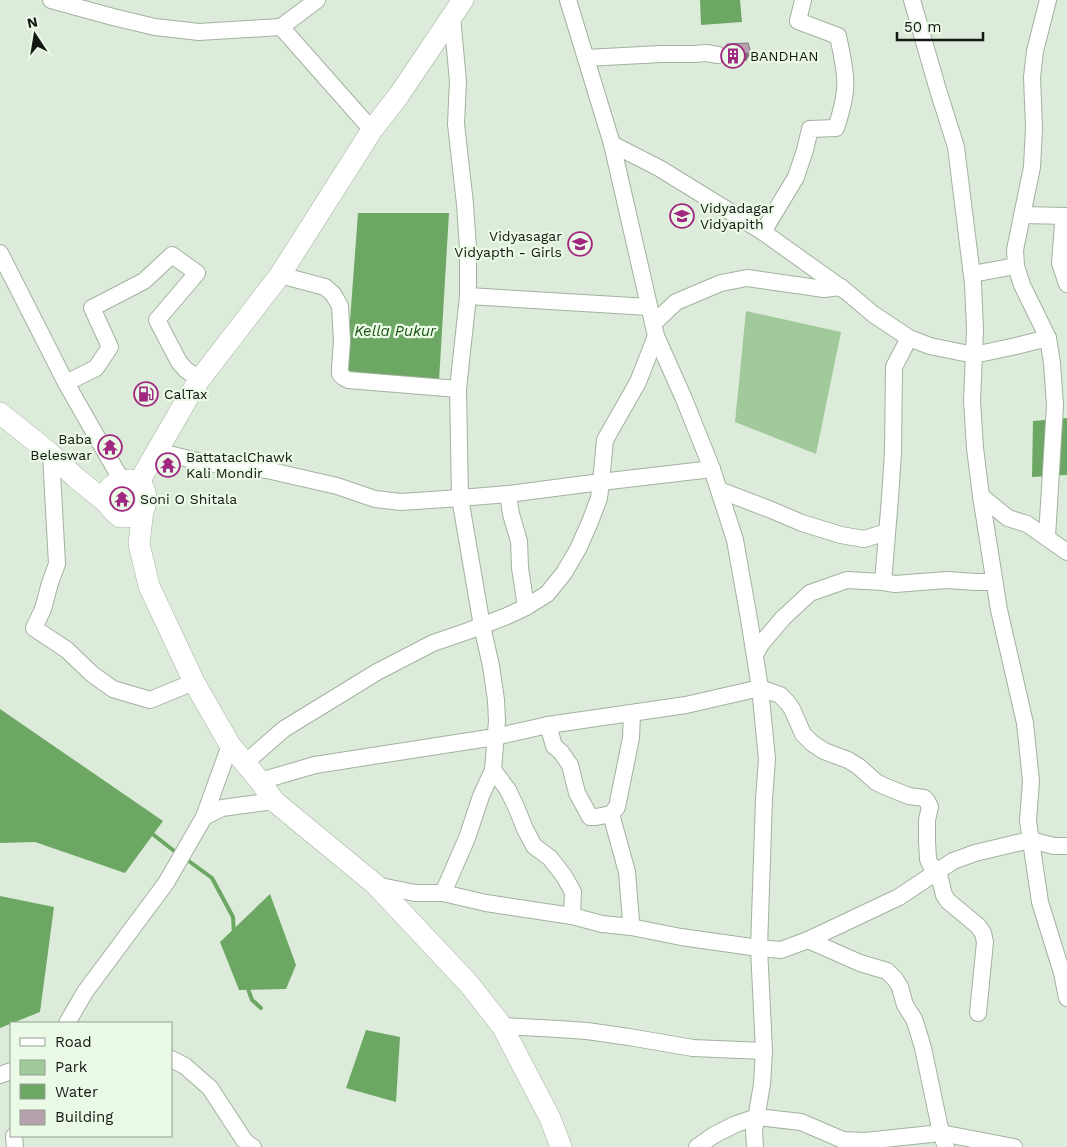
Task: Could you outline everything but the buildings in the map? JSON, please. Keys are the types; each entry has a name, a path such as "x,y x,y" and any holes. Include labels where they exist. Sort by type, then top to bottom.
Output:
{"main road":[{"path":"120,493 157,451 200,379 280,275 372,130 399,95 457,8"},
{"path":"0,413 51,454 76,478 120,493 144,489 146,504 143,510 139,544"},
{"path":"120,493 139,544 149,586 194,682 230,745 260,780 274,801 376,885 469,984 502,1026 550,1118 561,1147"}],"street":[{"path":"51,0 74,4 155,27 199,32 281,27 317,0"},
{"path":"568,0 612,144 655,330 712,469 735,540 755,655 767,759 759,948 764,1051 762,1084 754,1131 754,1147"},
{"path":"763,232 796,177 810,129 836,128 842,111 846,88 838,36 798,21 803,0"},
{"path":"912,0 956,147 972,274 975,329 972,401 981,496 994,582 1006,644 1025,723 1031,781 1028,821 1040,902 1062,973 1067,998"},
{"path":"1048,0 1036,50 1032,77 1034,127 1032,167 1015,250 1016,266 1022,285 1048,338 1052,363 1055,405 1048,537"},
{"path":"442,893 467,838 481,796 493,770 497,721 491,666 482,626 460,498 458,389 468,296 468,248 456,124 458,80 457,8"},
{"path":"281,27 372,130"},
{"path":"586,58 661,54 706,53 718,55"},
{"path":"612,144 659,168 763,232 841,288 873,314 910,338 930,346 974,355 1048,338"},
{"path":"1022,215 1067,216"},
{"path":"1067,222 1064,224 1060,263 1067,284"},
{"path":"0,253 120,493"},
{"path":"66,383 96,368 110,347 92,308 144,281 172,255 197,272 157,320 179,362 186,370 200,379"},
{"path":"972,274 1016,266"},
{"path":"280,275 325,287 333,294 340,306 342,341 340,374 343,377 348,380 458,389"},
{"path":"245,762 284,729 377,672 433,643 507,616 547,594 564,573 578,549 590,522 599,498 606,440 638,382 655,330 676,302 721,283 747,278 824,289 841,288"},
{"path":"468,296 649,306"},
{"path":"883,582 892,462 894,367 910,338"},
{"path":"157,451 231,468 267,470 337,486 374,499 401,502 508,494 712,469"},
{"path":"51,454 57,564 43,609 34,628 67,650 92,674 113,689 150,700 194,682"},
{"path":"719,490 802,523 841,535 864,539 887,532"},
{"path":"508,494 511,514 519,541 520,568 526,607"},
{"path":"981,496 1008,518 1027,524 1067,552"},
{"path":"755,655 783,618 810,594 847,580 895,584 947,580 994,582"},
{"path":"260,780 315,765 495,737 548,725 686,705 760,688 780,695 787,702 804,734 812,743 824,751 858,766 876,782 909,796 924,798 927,801 930,807 927,827 927,854 930,864 938,871 944,895 948,901 978,926 985,942 978,1013"},
{"path":"548,725 554,746 570,765 577,792 590,817 596,817 611,814 617,807 631,738 632,713"},
{"path":"68,1022 85,992 166,883 204,817 230,745"},
{"path":"493,770 508,790 534,846 550,858 564,876 573,892 572,916"},
{"path":"204,817 222,808 274,801"},
{"path":"611,814 627,872 631,921"},
{"path":"376,885 416,893 442,893 486,903 572,916 602,924 631,927 681,937 781,950 808,940 899,897 953,861 975,853 1030,840 1054,846 1067,846"},
{"path":"808,940 860,963 887,971 896,979 905,1005 918,1031 944,1140"},
{"path":"502,1026 587,1032 693,1048 764,1051"},
{"path":"172,1060 185,1066 210,1088 247,1145"},
{"path":"697,1147 714,1135 736,1124 757,1117 801,1122 843,1144 896,1139 922,1134 944,1140 1014,1147"}],"green space":[{"path":"746,311 841,332 816,454 735,422"}],"water":[{"path":"700,0 740,0 742,22 701,25"},
{"name":"Kella Pukur","path":"358,213 449,213 439,381 346,375"},
{"path":"1067,418 1067,475 1032,477 1033,421"},
{"path":"0,709 163,821 125,873 35,842 0,843"},
{"path":"270,894 296,965 286,989 239,990 220,942"},
{"path":"0,896 54,907 40,1012 15,1022 10,1022 10,1024 0,1028"},
{"path":"366,1030 400,1037 396,1102 346,1088"}],"waterway":[{"path":"150,832 178,854"},
{"path":"186,859 212,878 233,917 234,934"},
{"path":"247,986 252,1000 261,1008"}],"place":[{"name":"BANDHAN","path":"733,56"},
{"name":"Vidyadagar Vidyapith","path":"682,216"},
{"name":"Vidyasagar Vidyapth - Girls","path":"580,244"},
{"name":"CalTax","path":"146,394"},
{"name":"Baba Beleswar","path":"110,447"},
{"name":"BattataclChawk Kali Mondir","path":"168,465"},
{"name":"Soni O Shitala","path":"122,499"}]}
